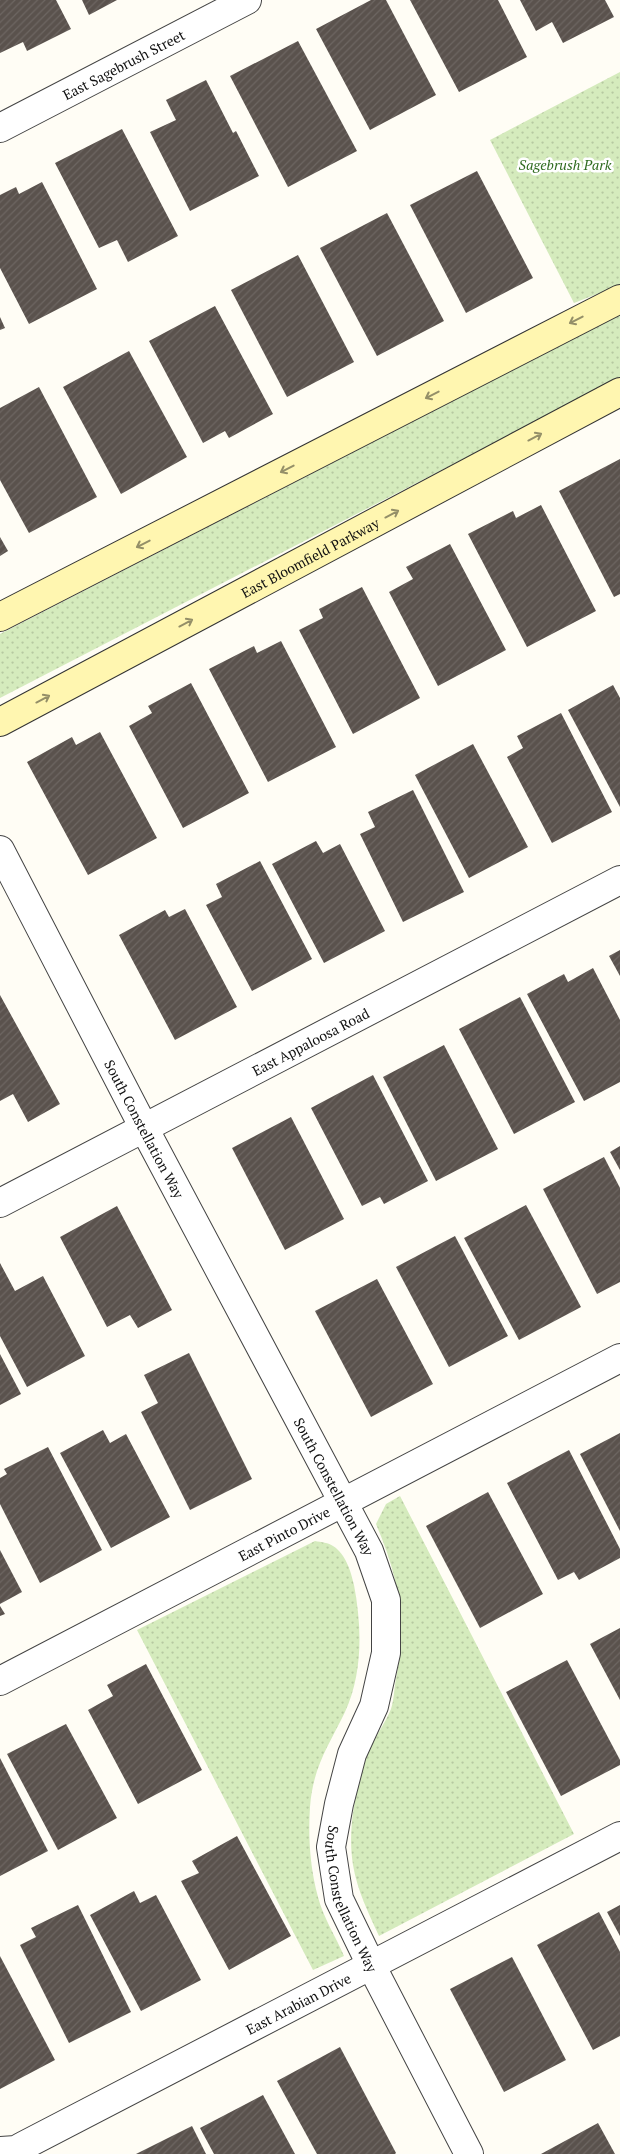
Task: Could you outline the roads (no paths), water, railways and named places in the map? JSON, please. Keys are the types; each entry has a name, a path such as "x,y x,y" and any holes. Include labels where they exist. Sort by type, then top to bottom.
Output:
{"street":[{"name":"East Sagebrush Street","path":"0,128 247,0"},
{"path":"0,617 620,299"},
{"name":"East Bloomfield Parkway","path":"0,722 620,392"},
{"name":"South Constellation Way","path":"0,850 144,1128 369,1551 386,1600 386,1654 374,1706 352,1754 339,1804 331,1847 339,1899 469,2154"},
{"name":"East Appaloosa Road","path":"0,1203 620,880"},
{"name":"East Pinto Drive","path":"0,1681 620,1358"},
{"name":"East Arabian Drive","path":"0,2152 16,2150 24,2146 620,1836"}],"park label":[{"name":"Sagebrush Park","path":"565,164"}]}
